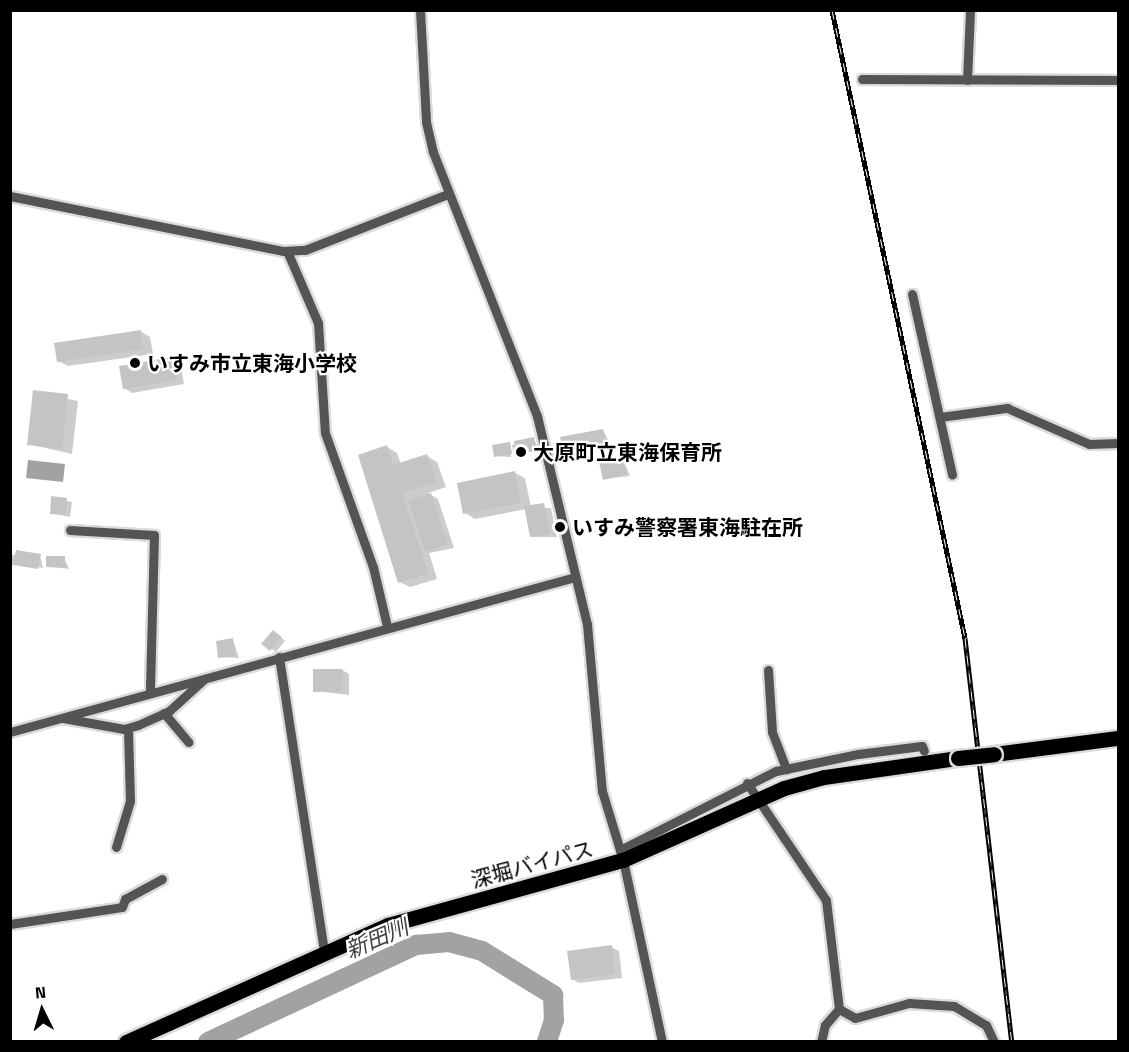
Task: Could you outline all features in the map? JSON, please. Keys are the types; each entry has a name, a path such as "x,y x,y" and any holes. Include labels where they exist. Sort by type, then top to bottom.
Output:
{"highway":[{"name":"深堀バイパス","path":"126,1041 324,952 428,913 621,855 755,799 824,777 1119,738"}],"street":[{"path":"420,10 426,122 448,194 537,416 587,624 602,791 621,855 662,1041"},
{"path":"967,80 970,10"},
{"path":"862,79 1119,80"},
{"path":"10,196 287,250 305,250 448,194"},
{"path":"287,250 318,323 325,434 373,567 387,626"},
{"path":"912,294 952,475"},
{"path":"940,417 1006,408 1089,444 1119,443"},
{"path":"70,530 154,535 150,692"},
{"path":"10,732 387,626 575,577"},
{"path":"279,657 324,952"},
{"path":"768,670 772,732 786,769"},
{"path":"58,718 128,728 164,713 207,677"},
{"path":"164,713 188,742"},
{"path":"116,847 130,801 128,728"},
{"path":"621,855 708,809 747,783 786,769 858,754 922,746 924,751"},
{"path":"747,783 755,799 826,900 839,1009 825,1025 821,1041"},
{"path":"10,924 122,907 125,899 162,879"},
{"path":"839,1009 855,1018 909,1003 954,1006 986,1025 994,1041"}],"shaded area":[{"path":"28,460 65,464 63,482 26,478"}],"building":[{"path":"141,330 143,349 57,362 54,343"},
{"path":"173,357 177,380 123,389 119,366"},
{"path":"33,390 68,394 62,449 27,445"},
{"path":"603,429 606,443 563,451 560,437"},
{"path":"534,437 536,450 516,454 514,441"},
{"path":"510,442 512,454 494,457 492,445"},
{"path":"387,445 393,465 427,454 436,482 402,493 428,573 398,583 358,455"},
{"path":"622,456 627,474 603,480 599,462"},
{"path":"515,471 521,503 463,514 457,483"},
{"path":"431,493 448,544 425,552 408,501"},
{"path":"51,496 67,498 66,515 50,514"},
{"path":"544,503 550,534 530,537 524,506"},
{"path":"16,550 41,554 38,569 13,565"},
{"path":"46,556 65,556 65,568 46,567"},
{"path":"273,630 282,637 270,651 261,644"},
{"path":"233,638 235,656 218,658 216,641"},
{"path":"313,669 343,669 342,691 313,692"},
{"path":"612,945 615,974 571,980 567,951"}],"waterway":[{"name":"新田川","path":"208,1042 416,945 449,942 482,951 553,995 554,1020 547,1042"}],"railway":[{"path":"832,10 965,638 1012,1042"}],"place":[{"name":"いすみ市立東海小学校","path":"135,363"},
{"name":"大原町立東海保育所","path":"521,452"},
{"name":"いすみ警察署東海駐在所","path":"560,527"}]}
